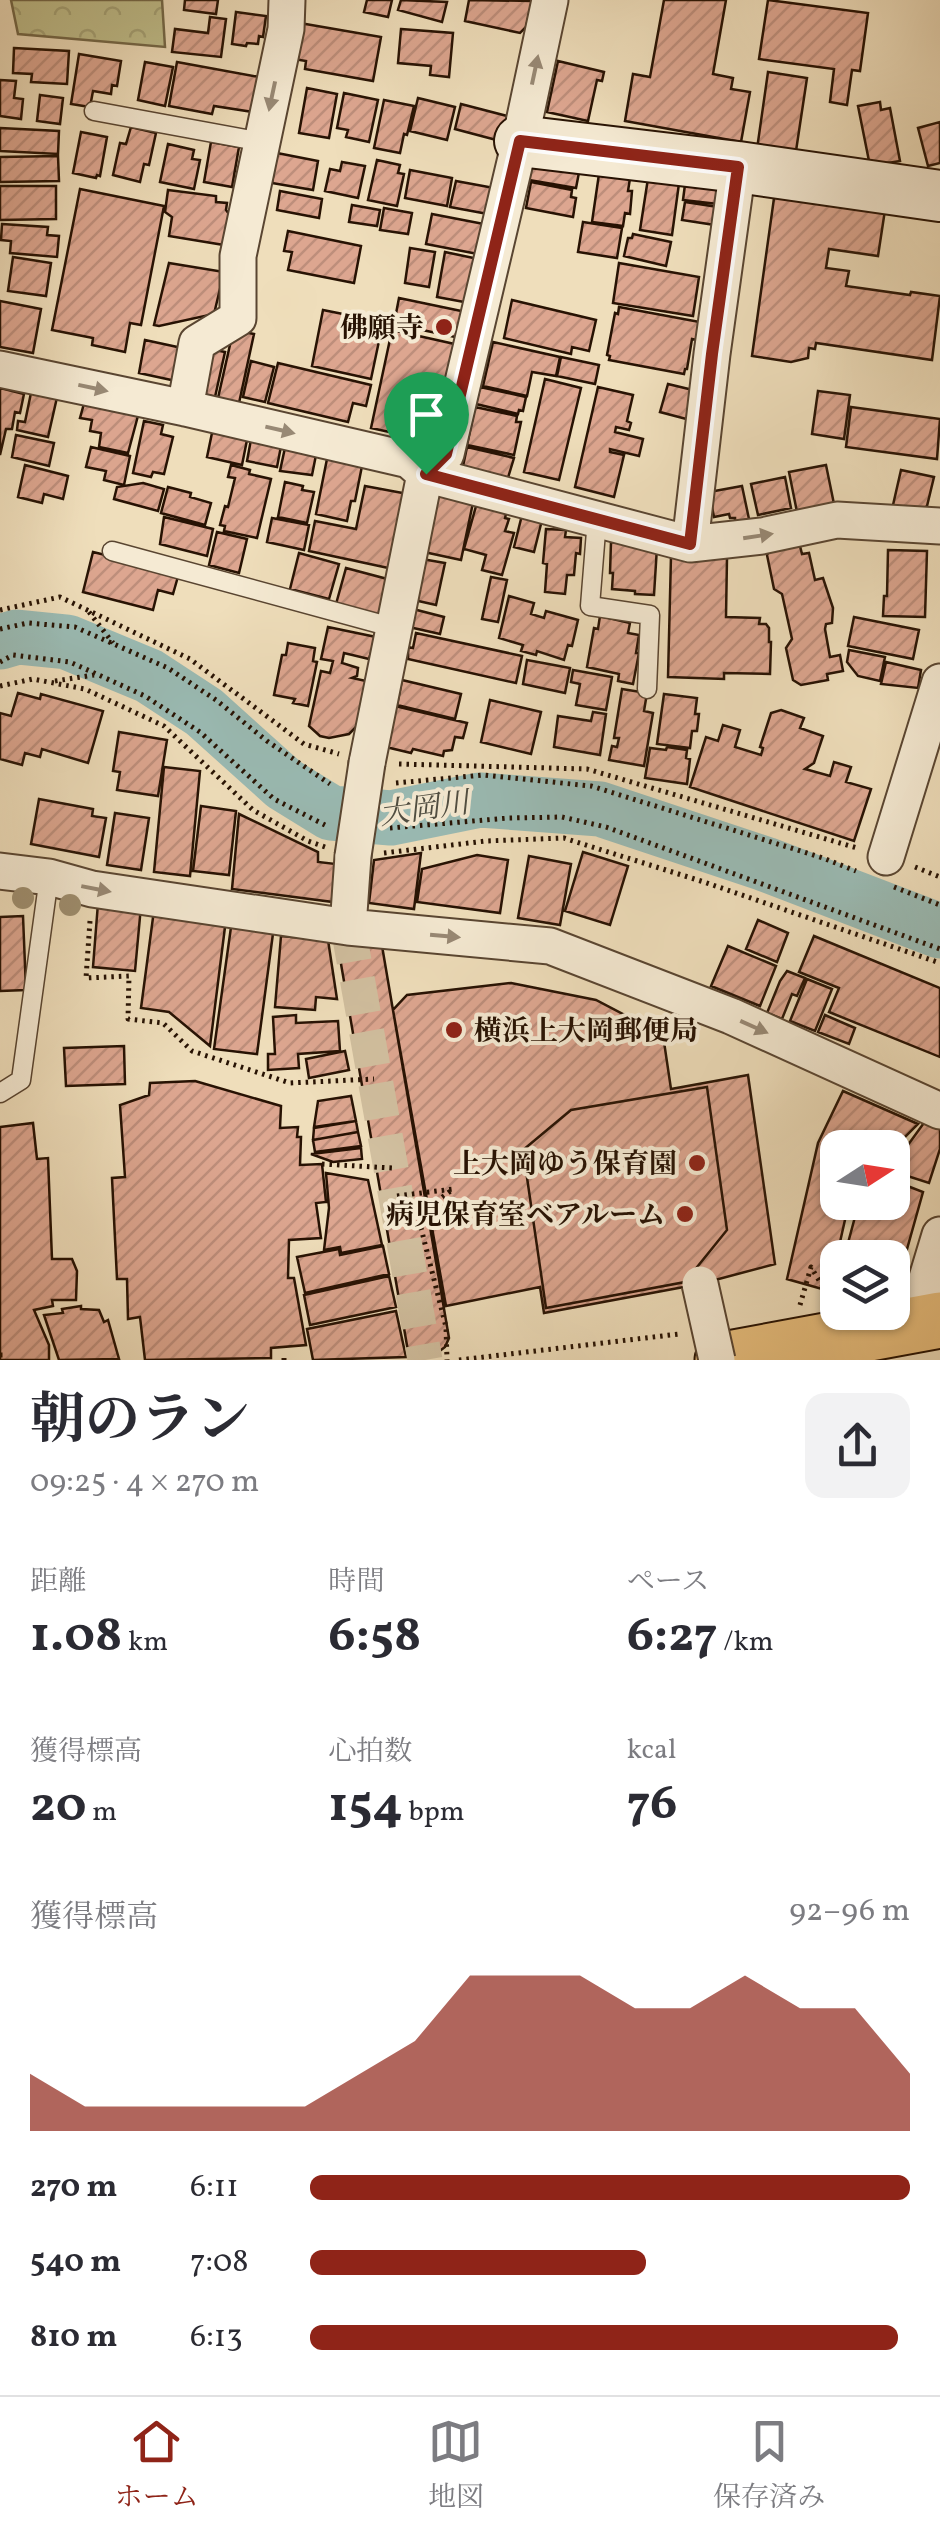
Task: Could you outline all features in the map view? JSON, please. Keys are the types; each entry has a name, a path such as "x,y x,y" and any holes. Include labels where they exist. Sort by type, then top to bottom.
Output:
{"main road":[{"path":"708,1351 932,1322"}],"street":[{"path":"185,408 197,343 238,318 238,256 286,29 287,0"},
{"path":"348,927 353,856 376,773 394,628 426,474 446,454 550,0"},
{"path":"520,141 940,196"},
{"path":"690,544 738,167"},
{"path":"0,369 408,460 426,474 690,544 762,536 838,520 940,526"},
{"path":"877,871 940,682"},
{"path":"0,871 49,877 92,889 348,927 550,946 730,1016 940,1111"},
{"path":"932,1322 921,1298 940,1236"},
{"path":"700,1284 708,1351"}],"lane":[{"path":"94,111 262,142"},
{"path":"597,519 590,606 650,615 647,690"},
{"path":"112,551 394,628"},
{"path":"0,1093 21,1080 49,877"}],"path":[{"path":"0,610 60,597 190,659 304,744 376,773 483,775 592,786 823,858 877,871 940,876"},
{"path":"88,610 115,645"},
{"path":"0,629 28,624 75,627 168,668 330,784"},
{"path":"0,662 13,656 70,662 146,696 200,732 274,798 331,828"},
{"path":"49,682 97,674"},
{"path":"0,686 33,679 85,689 164,726 253,810 308,841 353,856 486,841 564,838 940,963"},
{"path":"376,773 587,769 877,871 940,905"},
{"path":"386,828 509,818 562,818 606,827 940,949"},
{"path":"92,889 86,978 129,976 128,1019 163,1023 192,1051 290,1084 374,1080"},
{"path":"322,1164 392,1168"},
{"path":"397,1196 453,1189 418,1216 446,1328 447,1360"},
{"path":"801,1301 812,1267 820,1281"},
{"path":"458,1360 708,1351"}],"green space":[{"path":"11,0 162,0 165,47 18,34"}],"building":[{"path":"185,0 218,0 216,14 184,10"},
{"path":"367,0 392,0 388,17 364,12"},
{"path":"401,0 447,2 442,22 398,10"},
{"path":"469,0 532,1 526,27 520,33 465,21"},
{"path":"664,0 726,0 713,74 733,78 731,89 750,92 741,142 625,121 633,74 650,77"},
{"path":"768,0 868,13 860,71 852,70 847,105 830,102 834,69 759,59"},
{"path":"236,12 266,16 258,44 232,44"},
{"path":"210,17 226,19 221,57 172,52 175,29 208,33"},
{"path":"294,22 381,37 373,81 305,69 306,61 288,58"},
{"path":"401,29 453,33 449,77 430,75 431,66 398,63"},
{"path":"14,48 69,51 67,84 31,82 32,74 13,73"},
{"path":"79,54 121,61 117,86 112,85 111,94 93,91 90,107 71,104"},
{"path":"558,61 604,72 602,81 597,80 588,121 547,112"},
{"path":"145,62 173,67 165,106 138,100"},
{"path":"177,62 259,77 253,112 214,106 212,114 169,106"},
{"path":"768,72 807,78 796,151 757,149"},
{"path":"0,80 16,81 14,98 23,99 21,119 0,116"},
{"path":"307,88 337,94 329,138 299,133"},
{"path":"344,93 378,100 369,142 346,137 348,130 337,128"},
{"path":"40,95 63,98 60,124 37,121"},
{"path":"418,98 455,107 447,140 410,131"},
{"path":"384,100 414,106 400,153 374,148"},
{"path":"880,102 881,110 890,108 900,161 870,166 858,106"},
{"path":"461,104 507,116 500,141 455,129"},
{"path":"940,122 940,163 928,166 918,128"},
{"path":"131,127 156,133 149,165 144,164 140,182 113,175 120,143 126,144"},
{"path":"0,128 59,131 58,154 0,151"},
{"path":"81,132 107,137 100,176 96,178 73,173"},
{"path":"211,142 239,147 232,187 204,182"},
{"path":"168,144 194,150 192,159 200,160 194,189 160,182"},
{"path":"277,153 318,161 313,190 272,183"},
{"path":"58,156 59,181 0,182 0,157"},
{"path":"377,160 400,165 398,173 404,174 397,206 368,200"},
{"path":"342,162 365,166 358,198 325,191 330,169 340,171"},
{"path":"581,162 576,188 529,180 531,167"},
{"path":"410,170 452,178 447,206 405,198"},
{"path":"631,172 630,214 625,213 623,226 592,222 599,174"},
{"path":"649,172 680,176 672,235 640,230"},
{"path":"686,177 721,181 718,204 683,200"},
{"path":"456,181 494,188 488,214 450,207"},
{"path":"531,182 572,190 571,197 576,198 573,217 526,208"},
{"path":"0,186 56,186 56,219 0,220"},
{"path":"80,189 164,206 141,325 130,323 125,352 92,345 93,338 52,330"},
{"path":"168,190 216,196 216,202 227,203 226,210 234,221 230,246 169,236 172,217 165,212"},
{"path":"280,191 322,199 319,218 277,210"},
{"path":"775,191 885,210 878,256 829,249 826,268 849,271 846,286 940,296 932,360 816,343 815,349 809,348 808,358 791,362 752,356"},
{"path":"685,202 718,207 715,225 682,220"},
{"path":"352,205 380,210 377,226 349,222"},
{"path":"384,208 412,213 408,234 380,230"},
{"path":"432,214 489,225 483,255 426,244"},
{"path":"583,222 622,228 617,258 578,252"},
{"path":"2,224 48,227 47,235 59,236 57,257 10,253 11,241 1,240"},
{"path":"288,231 361,246 354,283 288,270 292,252 284,251"},
{"path":"633,234 671,242 666,266 624,256 628,238"},
{"path":"410,248 435,252 429,287 405,283"},
{"path":"445,252 483,260 475,304 437,297"},
{"path":"13,257 51,263 46,296 8,291"},
{"path":"169,263 224,272 214,314 154,325"},
{"path":"619,263 699,277 693,316 613,303"},
{"path":"399,298 466,312 460,338 394,324"},
{"path":"512,300 596,320 589,351 572,347 571,354 504,338"},
{"path":"0,301 41,309 33,353 0,347"},
{"path":"619,307 705,323 702,341 692,339 684,374 609,360"},
{"path":"323,310 383,322 371,379 312,366"},
{"path":"392,330 459,345 441,432 431,441 371,428"},
{"path":"254,334 239,403 218,398 232,336"},
{"path":"145,340 182,348 176,381 139,373"},
{"path":"493,342 560,357 556,376 532,372 527,396 483,386"},
{"path":"205,348 225,352 215,397 196,392"},
{"path":"561,357 599,365 595,384 557,376"},
{"path":"251,361 274,367 265,402 243,397"},
{"path":"278,363 371,385 366,406 353,403 348,422 268,403"},
{"path":"545,379 581,388 559,480 524,472"},
{"path":"668,384 697,391 690,420 660,412"},
{"path":"480,387 526,397 523,411 518,414 476,404"},
{"path":"598,387 633,395 627,421 631,423 629,430 616,427 615,432 643,439 639,456 610,449 624,455 614,497 575,487"},
{"path":"0,388 24,394 12,429 6,429 0,455"},
{"path":"32,388 58,393 48,437 17,430 18,421 25,422"},
{"path":"818,391 850,395 844,439 812,434"},
{"path":"85,400 139,412 128,453 99,447 101,433 90,431 92,420 80,418"},
{"path":"475,407 517,416 516,422 521,422 514,455 467,445"},
{"path":"851,407 940,419 937,459 846,447"},
{"path":"144,421 163,425 161,434 173,437 164,474 153,472 151,477 133,473"},
{"path":"216,428 248,435 242,465 207,457"},
{"path":"252,434 282,441 277,467 247,461"},
{"path":"16,435 54,443 49,466 12,457"},
{"path":"286,443 317,450 312,475 280,471"},
{"path":"91,447 130,456 124,485 104,480 106,471 86,467"},
{"path":"467,447 514,458 507,481 462,471"},
{"path":"328,454 363,461 347,521 316,514"},
{"path":"25,465 68,476 63,499 44,494 42,503 18,497"},
{"path":"231,465 271,479 257,538 224,531 225,526 220,525 235,478 228,477"},
{"path":"826,465 834,504 797,512 789,472"},
{"path":"901,470 934,477 927,506 921,511 893,505"},
{"path":"785,477 791,508 758,515 751,484"},
{"path":"285,482 314,492 307,523 278,517"},
{"path":"143,483 164,489 158,511 114,499 117,487"},
{"path":"365,486 408,494 393,569 309,551 315,521 356,529"},
{"path":"742,486 749,519 735,522 729,514 714,517 709,492"},
{"path":"168,487 211,503 205,525 161,513"},
{"path":"437,490 474,498 461,560 424,552"},
{"path":"478,499 508,507 505,531 514,533 502,575 482,570 486,555 464,549"},
{"path":"523,511 543,516 534,552 514,547"},
{"path":"164,517 213,529 207,556 160,544"},
{"path":"272,518 309,525 304,550 267,542"},
{"path":"546,529 566,530 565,537 581,538 574,575 567,575 565,594 545,592"},
{"path":"217,532 247,539 239,573 209,565"},
{"path":"611,542 657,547 654,595 612,589"},
{"path":"799,542 802,554 809,553 815,580 823,578 833,608 832,623 826,624 825,629 830,657 840,655 843,671 827,674 828,680 801,685 793,680 786,648 792,639 782,594 774,589 767,555 771,548"},
{"path":"888,550 927,551 925,617 883,616"},
{"path":"93,552 179,573 173,594 158,590 153,610 83,592"},
{"path":"299,553 339,564 329,599 290,589"},
{"path":"671,556 727,558 726,617 760,618 759,624 766,624 771,642 770,674 724,673 724,679 668,677"},
{"path":"422,559 445,563 436,605 414,600"},
{"path":"346,568 391,580 382,616 336,604"},
{"path":"491,577 507,580 498,622 482,619"},
{"path":"509,596 534,603 531,614 544,618 546,611 578,620 564,660 537,651 536,655 521,651 523,645 499,638"},
{"path":"413,609 444,617 440,634 409,627"},
{"path":"600,616 630,623 628,633 639,635 633,684 618,681 619,674 587,667"},
{"path":"854,617 919,630 913,659 848,646"},
{"path":"328,627 376,637 369,659 344,653 342,663 358,668 357,676 352,678 366,681 361,718 349,734 329,738 309,726 321,671 330,673 333,661 321,659"},
{"path":"416,633 522,656 516,683 408,659 408,647 413,648"},
{"path":"288,643 315,648 313,661 317,662 308,706 274,695"},
{"path":"849,650 885,657 880,681 858,676 847,662"},
{"path":"527,660 570,668 565,693 523,684"},
{"path":"886,662 921,670 918,688 881,684"},
{"path":"573,670 612,677 606,710 576,705 580,684 571,682"},
{"path":"402,680 461,694 455,719 397,705"},
{"path":"622,689 647,693 644,711 653,713 644,766 609,760 612,746 617,747 619,738 614,738"},
{"path":"18,693 40,699 41,694 103,711 88,763 42,749 40,757 25,753 22,765 0,759 0,713 11,716"},
{"path":"664,694 697,698 697,731 692,731 690,748 657,744"},
{"path":"490,700 541,712 531,754 481,742"},
{"path":"395,706 467,723 463,738 455,737 452,750 444,751 443,756 386,747"},
{"path":"781,710 804,718 800,728 823,736 814,763 805,769 830,776 834,762 851,767 846,782 871,789 854,841 690,787 706,737 718,741 723,725 740,730 735,747 761,755 771,713"},
{"path":"593,712 606,714 600,755 554,747 558,716 591,721"},
{"path":"119,732 167,740 158,796 117,790 120,772 113,771"},
{"path":"650,748 687,750 687,784 645,778"},
{"path":"164,767 200,771 190,876 154,872"},
{"path":"39,799 93,809 92,816 106,818 99,857 31,844"},
{"path":"201,806 236,811 229,875 193,871"},
{"path":"115,813 149,818 141,870 107,865"},
{"path":"239,814 318,852 318,862 336,864 333,902 232,889"},
{"path":"583,852 628,866 610,925 565,911"},
{"path":"421,853 414,909 369,903 374,860"},
{"path":"477,855 508,860 500,913 417,902 422,869"},
{"path":"529,856 571,864 560,925 518,918"},
{"path":"98,903 141,906 135,971 93,967"},
{"path":"154,910 226,919 210,1046 169,1012 141,1008"},
{"path":"23,916 26,990 0,991 0,917"},
{"path":"232,920 274,926 257,1054 214,1049"},
{"path":"758,920 788,933 777,962 746,949"},
{"path":"336,935 381,940 449,1338 437,1353 409,1357"},
{"path":"281,936 328,940 337,999 316,997 315,1010 275,1007"},
{"path":"814,936 940,988 940,1057 829,1012 839,988 799,972"},
{"path":"728,946 776,966 760,1006 711,986"},
{"path":"787,971 805,978 797,996 792,994 782,1019 767,1013"},
{"path":"807,979 832,989 815,1031 790,1021"},
{"path":"511,983 596,1000 663,1035 671,1089 748,1075 775,1264 700,1284 544,1313 540,1287 446,1306 393,1010 407,995"},
{"path":"296,1015 296,1023 338,1021 340,1051 298,1054 299,1068 268,1070 268,1054 275,1054 273,1017"},
{"path":"825,1015 855,1028 849,1044 818,1032"},
{"path":"124,1046 125,1084 66,1086 64,1048"},
{"path":"345,1051 349,1070 309,1078 306,1059"},
{"path":"195,1081 281,1106 280,1128 298,1127 300,1165 322,1164 326,1202 316,1203 321,1238 289,1240 288,1278 294,1278 306,1345 271,1348 271,1358 145,1360 140,1317 128,1319 127,1279 117,1279 112,1178 125,1177 120,1105 149,1095 150,1083"},
{"path":"707,1087 727,1230 685,1282 546,1308 523,1150 571,1110"},
{"path":"843,1091 918,1124 910,1132 824,1130"},
{"path":"351,1096 356,1121 314,1127 318,1101"},
{"path":"926,1120 940,1127 940,1149 929,1183 910,1177 910,1142"},
{"path":"356,1121 358,1132 313,1140 314,1128"},
{"path":"33,1123 37,1159 48,1158 52,1259 72,1259 77,1271 76,1300 52,1300 53,1306 34,1310 49,1345 49,1360 0,1360 0,1127"},
{"path":"358,1132 361,1146 315,1152 313,1140"},
{"path":"820,1139 820,1220 845,1220 840,1240 820,1240 820,1288 787,1279"},
{"path":"361,1148 362,1159 333,1162 311,1154"},
{"path":"326,1173 368,1180 382,1245 341,1253 340,1247 324,1250 329,1208"},
{"path":"910,1187 923,1192 910,1240 849,1240 854,1220 910,1220"},
{"path":"383,1246 389,1274 305,1293 297,1257 339,1249 340,1255"},
{"path":"389,1276 396,1307 310,1325 304,1295"},
{"path":"81,1306 99,1310 104,1322 108,1320 119,1359 59,1360 44,1315"},
{"path":"396,1311 406,1357 313,1360 307,1329"}],"waterway":[{"name":"大岡川","path":"0,642 17,637 67,642 149,676 204,712 284,784 331,813 391,818 480,800 600,809 765,864 940,931"}],"tunnel":[{"path":"348,927 425,1360"}],"place":[{"name":"佛願寺","path":"444,327"},
{"name":"横浜上大岡郵便局","path":"454,1030"},
{"name":"上大岡ゆう保育園","path":"697,1163"},
{"name":"病児保育室ベアルーム","path":"685,1214"}],"route":[{"path":"520,141 738,167 690,544 426,474 446,454 520,141"}]}
